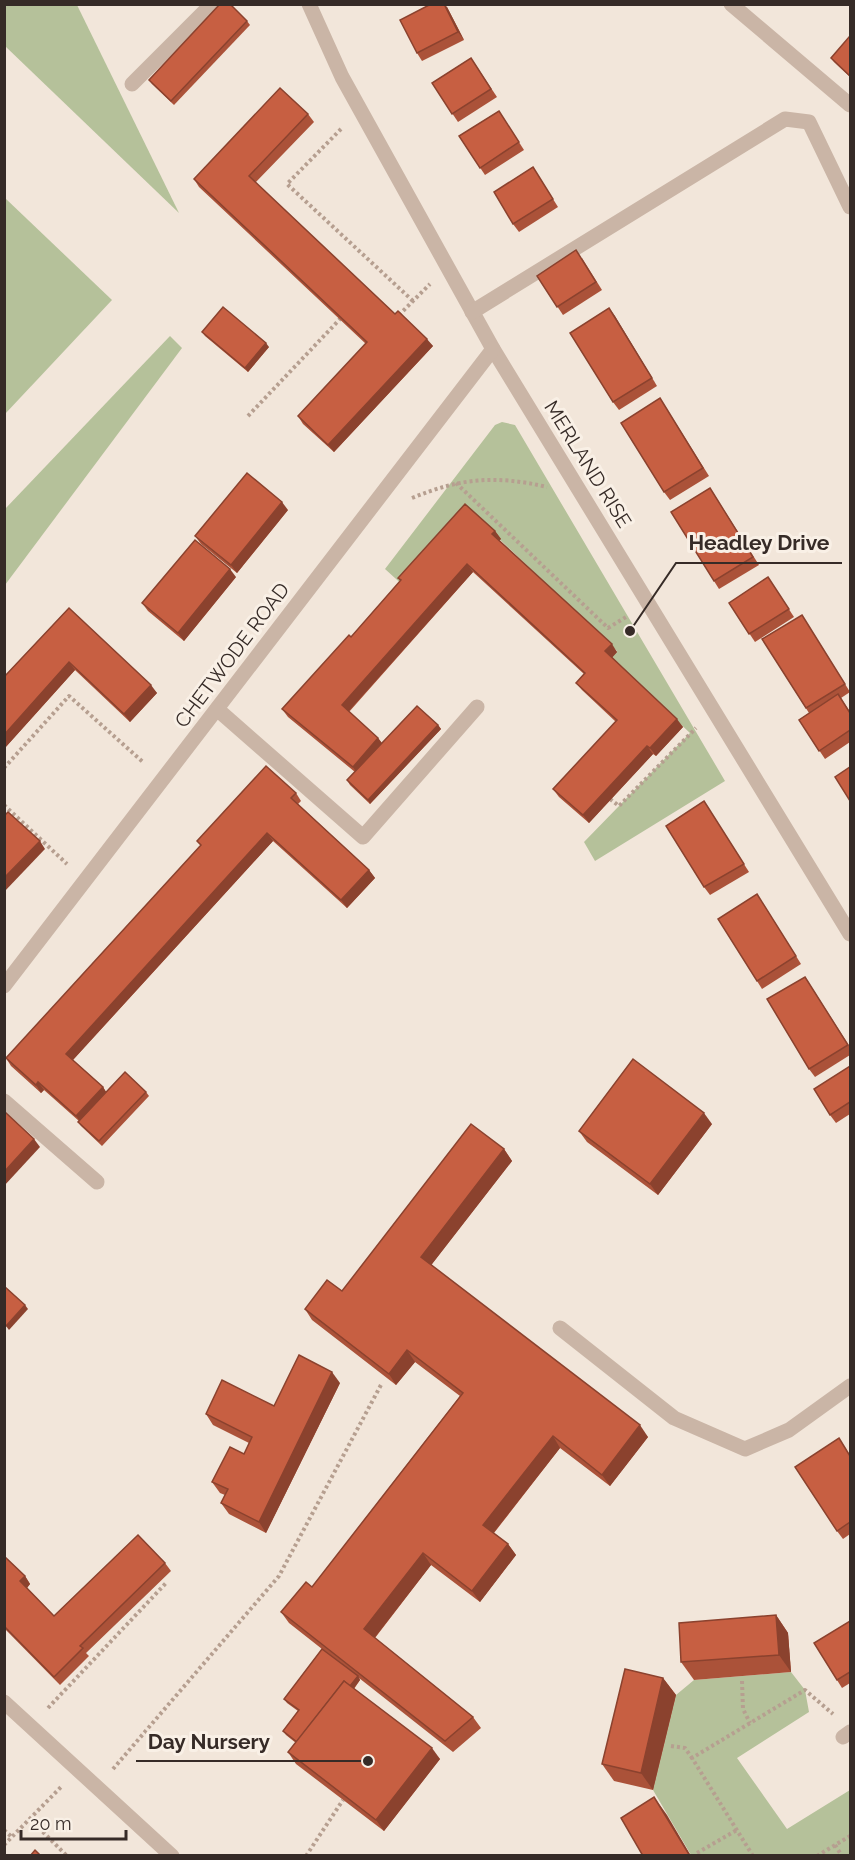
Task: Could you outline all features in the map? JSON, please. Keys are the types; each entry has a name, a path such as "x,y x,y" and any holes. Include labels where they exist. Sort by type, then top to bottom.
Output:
{"street":[{"path":"132,84 212,4"},
{"name":"MERLAND RISE","path":"309,4 360,108 493,349 850,934"},
{"path":"731,4 850,105"},
{"path":"472,312 785,119 809,122 850,207"},
{"name":"CHETWODE ROAD","path":"4,986 493,349"},
{"path":"217,709 363,837 477,707"},
{"path":"4,1101 97,1182"},
{"path":"560,1328 674,1418 745,1449 789,1430 850,1386"},
{"path":"4,1702 172,1856"}],"path":[{"path":"360,108 287,184 413,301"},
{"path":"396,317 447,267"},
{"path":"248,416 340,319"},
{"path":"403,502 456,483 498,478 583,496"},
{"path":"456,483 608,628 650,604"},
{"path":"4,768 69,696 163,779"},
{"path":"610,799 619,806 715,712"},
{"path":"4,805 85,881"},
{"path":"100,1789 115,1766 279,1576 382,1383"},
{"path":"31,1726 166,1582"},
{"path":"91,1649 98,1655"},
{"path":"742,1681 742,1708 750,1723"},
{"path":"692,1758 805,1690 835,1716"},
{"path":"671,1746 685,1748 753,1856"},
{"path":"4,1845 79,1770"},
{"path":"306,1856 343,1800"},
{"path":"30,1819 67,1856"},
{"path":"4,1830 12,1838"},
{"path":"697,1853 737,1830"},
{"path":"817,1856 850,1836"},
{"path":"835,1845 842,1856"}],"green space":[{"path":"4,5 77,5 179,213 5,46"},
{"path":"5,198 112,300 4,414"},
{"path":"170,336 182,348 5,585 5,509"},
{"path":"502,422 515,425 725,781 595,861 584,842 690,733 611,659 617,651 471,512 406,588 385,569 495,425"},
{"path":"791,1672 805,1690 809,1712 737,1758 787,1829 850,1790 850,1855 691,1855 653,1790 676,1695 694,1680"}],"building":[{"path":"220,4 230,4 247,21 171,101 149,80"},
{"path":"431,4 444,4 458,32 417,53 400,20"},
{"path":"850,38 850,76 831,58"},
{"path":"471,58 491,89 452,114 432,83"},
{"path":"280,88 308,114 249,176 395,314 398,311 427,339 328,445 298,416 367,342 194,179"},
{"path":"499,111 519,142 480,168 459,136"},
{"path":"533,167 553,199 513,224 494,192"},
{"path":"576,250 596,282 557,307 537,276"},
{"path":"223,307 266,343 245,368 202,332"},
{"path":"609,308 652,378 613,402 570,333"},
{"path":"660,398 703,468 664,492 621,423"},
{"path":"247,473 282,502 231,565 195,536"},
{"path":"710,488 753,557 714,581 671,512"},
{"path":"465,504 495,531 492,534 612,644 605,651 677,719 650,748 647,746 583,815 553,789 617,720 576,683 585,673 467,564 342,705 378,738 353,767 282,709 349,635 351,637 401,580 398,578"},
{"path":"195,540 230,569 178,633 142,603"},
{"path":"768,577 789,609 749,634 729,603"},
{"path":"69,608 151,685 124,714 69,662 4,735 4,677"},
{"path":"802,615 845,684 806,708 762,639"},
{"path":"838,694 850,713 850,730 819,751 799,720"},
{"path":"417,706 438,725 368,800 347,780"},
{"path":"266,766 296,793 291,798 369,870 341,900 267,833 66,1054 103,1087 76,1116 38,1082 36,1085 6,1058 201,845 197,841"},
{"path":"850,767 850,801 835,777"},
{"path":"704,801 744,864 704,887 666,826"},
{"path":"8,812 40,841 4,878 4,816"},
{"path":"757,894 796,956 757,981 718,919"},
{"path":"805,977 848,1045 809,1069 767,999"},
{"path":"633,1059 704,1113 650,1184 579,1131"},
{"path":"850,1066 850,1102 830,1115 814,1089"},
{"path":"125,1072 146,1092 99,1141 78,1122"},
{"path":"4,1113 34,1139 4,1172"},
{"path":"471,1124 504,1149 421,1257 640,1425 602,1475 553,1436 483,1525 508,1544 472,1591 423,1553 364,1629 473,1717 445,1741 281,1612 306,1582 312,1587 463,1393 407,1350 389,1374 305,1309 327,1280 342,1291"},
{"path":"4,1286 25,1305 6,1326 4,1324"},
{"path":"299,1355 332,1372 259,1522 221,1503 228,1489 212,1482 230,1447 244,1454 252,1437 206,1414 222,1380 274,1406"},
{"path":"839,1438 850,1456 850,1522 837,1531 795,1467"},
{"path":"138,1535 165,1563 80,1646 83,1648 54,1677 4,1626 4,1556 25,1576 20,1581 54,1616"},
{"path":"776,1615 779,1655 681,1662 679,1623"},
{"path":"850,1621 850,1672 837,1680 814,1643"},
{"path":"322,1649 358,1676 350,1686 344,1681 297,1742 283,1731 299,1710 284,1699"},
{"path":"625,1669 663,1678 641,1773 602,1764"},
{"path":"344,1681 432,1748 376,1820 288,1752"},
{"path":"654,1797 690,1856 643,1856 621,1818"},
{"path":"35,1850 41,1856 30,1856"}],"place":[{"name":"Headley Drive","path":"630,631"},
{"name":"Day Nursery","path":"368,1761"}]}
